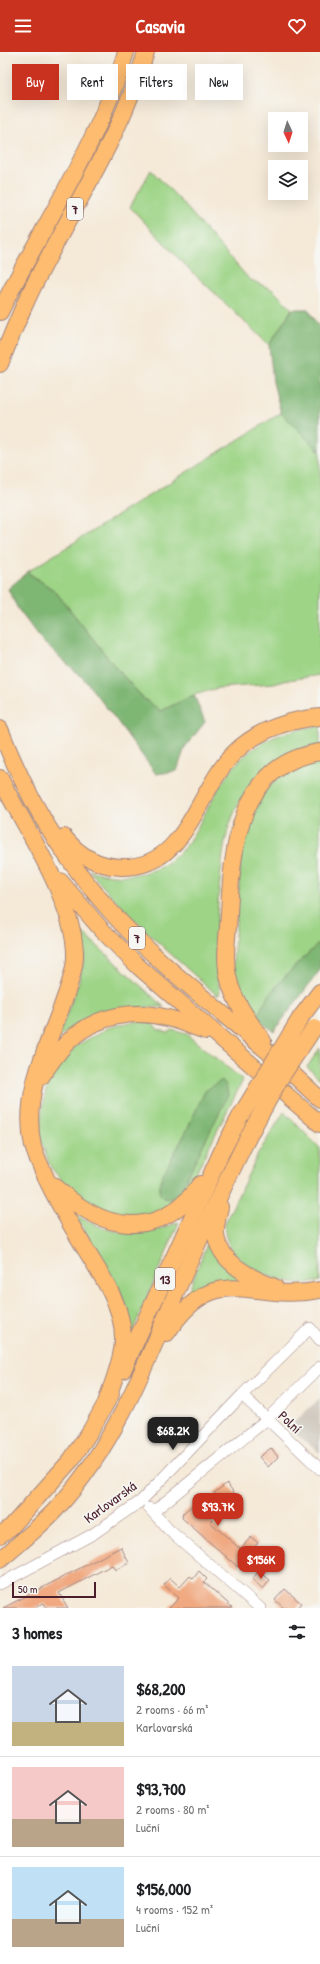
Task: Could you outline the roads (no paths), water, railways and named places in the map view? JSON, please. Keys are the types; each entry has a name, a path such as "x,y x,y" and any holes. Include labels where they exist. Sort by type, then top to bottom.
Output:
{"highway":[{"name":"7","path":"0,312 21,269 84,154 104,111 126,52"},
{"name":"7","path":"0,364 15,325 36,280 122,120 139,76 146,52"},
{"path":"30,796 73,848 83,856 104,865 128,867 141,865 159,857 176,843 222,766 252,738 272,727 297,719 320,717"},
{"name":"7","path":"0,729 30,796 51,833 79,874 113,914 151,953 194,991 273,1056 320,1099"},
{"path":"273,1056 235,998 226,964 230,878 235,843 243,815 259,787 267,777 287,762 304,755 320,752"},
{"name":"7","path":"0,778 35,843 66,889 101,929 139,968 320,1124"},
{"path":"35,843 63,901 70,921 75,958 71,980 40,1061 33,1088 30,1126 35,1152 48,1182 63,1213 106,1284 118,1308 123,1342 121,1355 106,1403"},
{"name":"13","path":"0,1535 10,1527 71,1460 91,1430 133,1352 221,1153 241,1115 301,1017 320,992"},
{"path":"33,1088 52,1060 70,1039 88,1026 113,1016 131,1014 162,1017 217,1036"},
{"name":"13","path":"0,1560 59,1507 87,1470 127,1404 147,1362 203,1230 230,1171 281,1077 318,1024"},
{"path":"48,1182 78,1206 104,1219 128,1224 149,1222 168,1216 184,1204 221,1153"},
{"path":"230,1171 216,1221 216,1235 220,1250 232,1264 256,1279 282,1289 304,1292"},
{"path":"147,1362 180,1313 206,1294 230,1288 304,1292 320,1290"}],"street":[{"name":"Karlovarská","path":"0,1584 93,1534 141,1501 242,1395 310,1328 320,1340"},
{"path":"153,1512 266,1420 320,1367"},
{"name":"Polní","path":"242,1395 266,1420 320,1469"},
{"path":"141,1501 169,1530 260,1608"}]}
